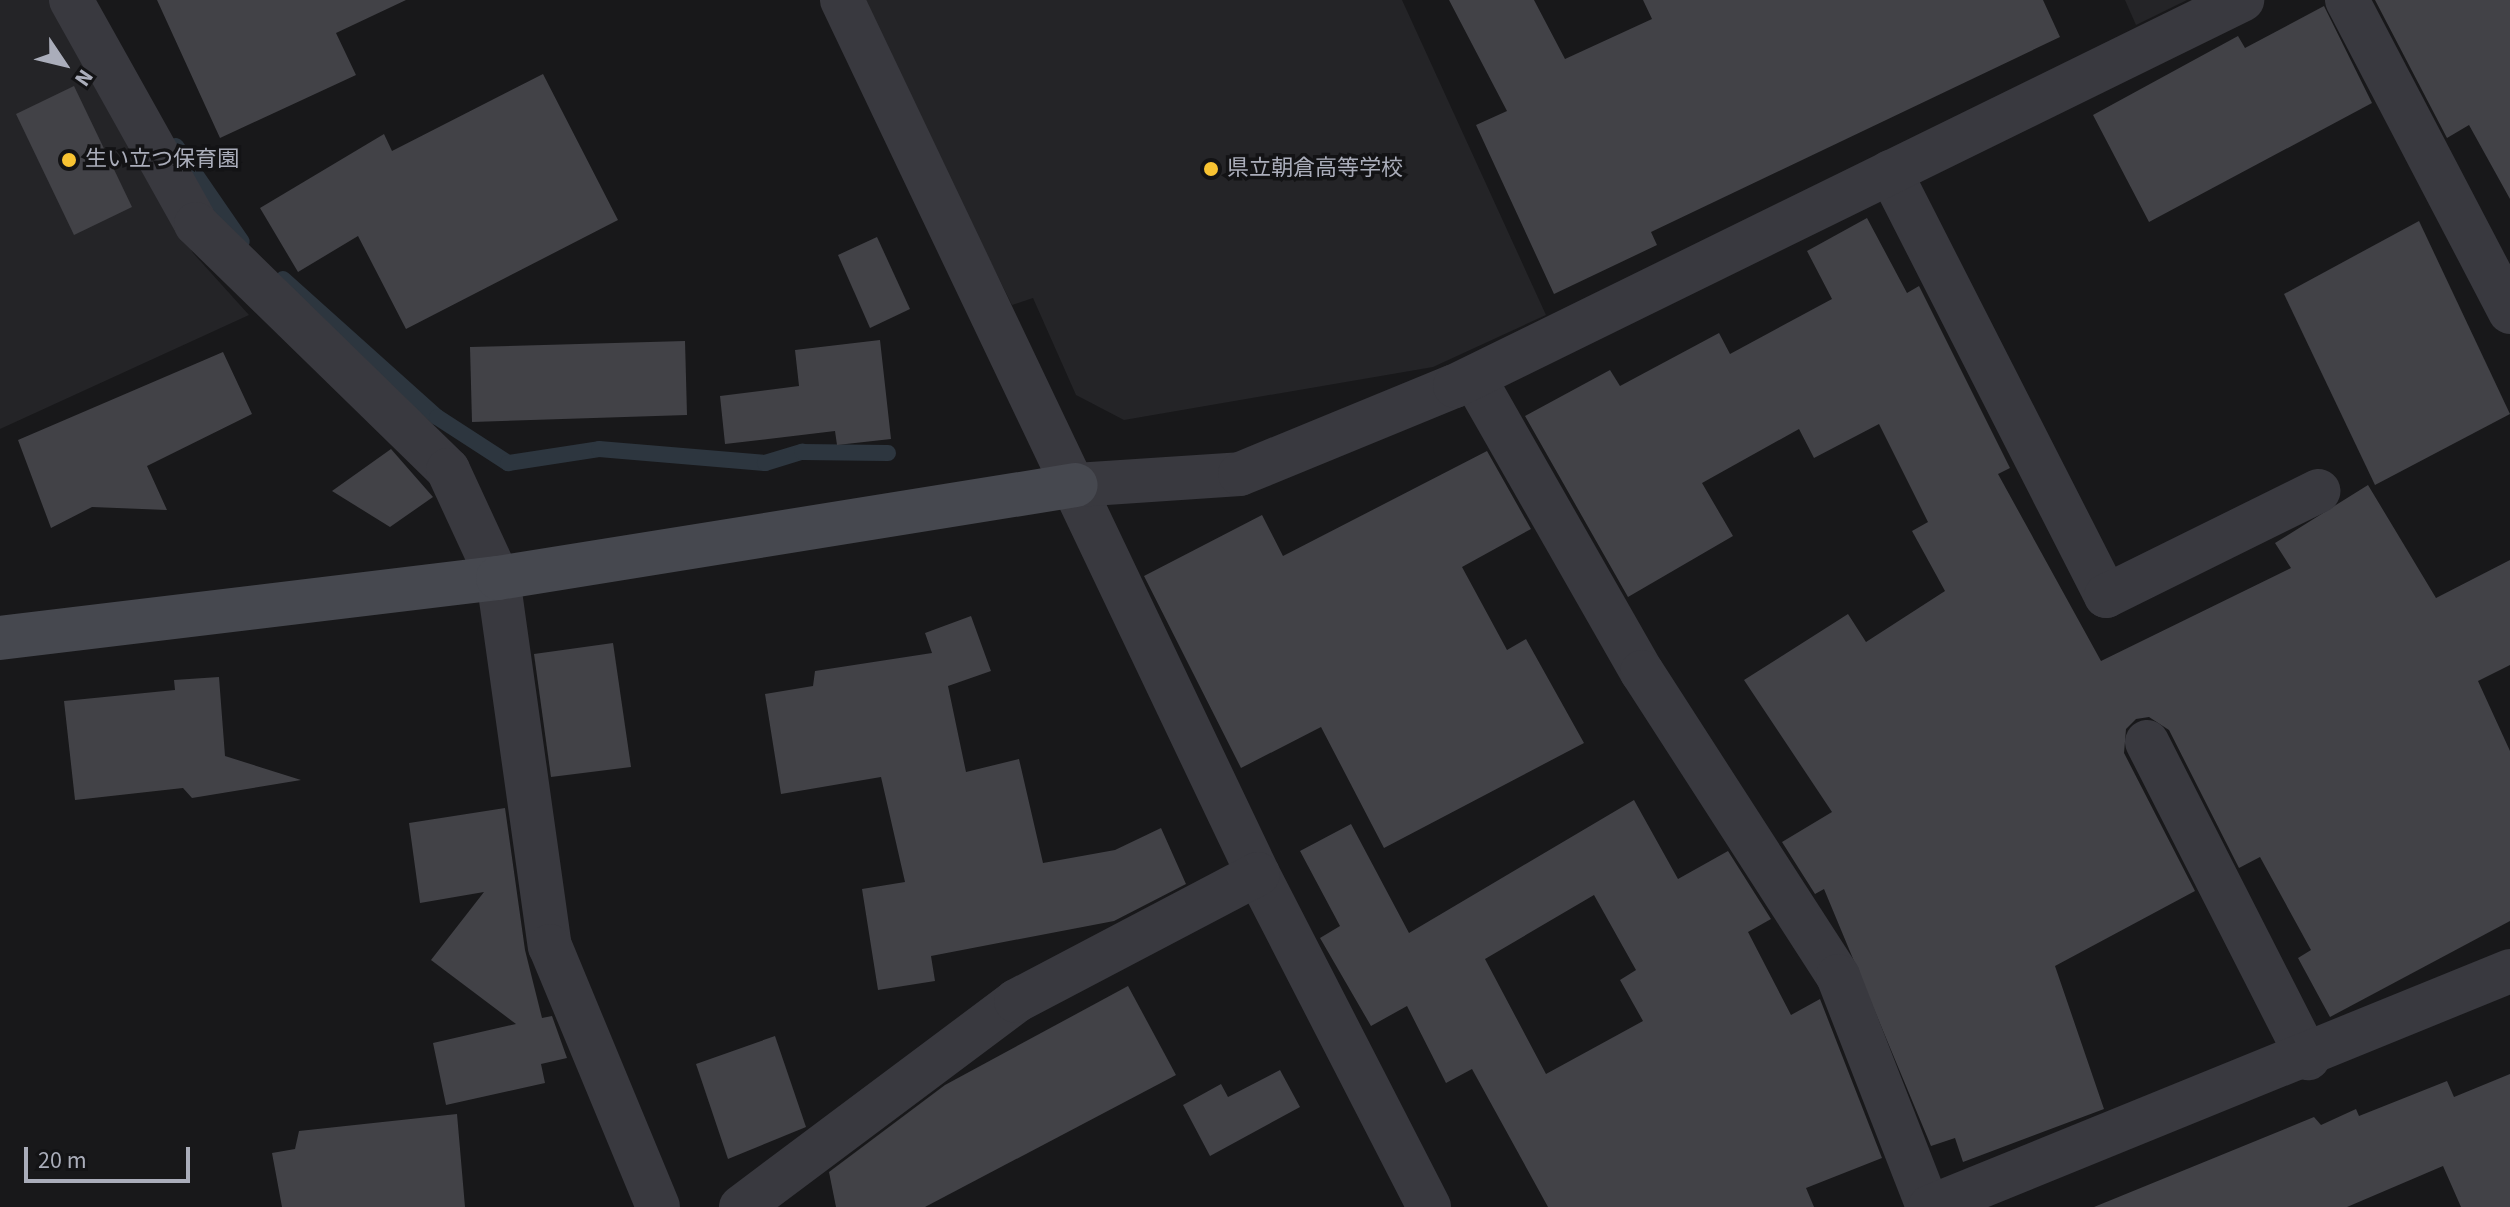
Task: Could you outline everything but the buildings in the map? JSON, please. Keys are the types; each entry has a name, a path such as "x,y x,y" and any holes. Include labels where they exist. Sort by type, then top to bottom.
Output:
{"street":[{"path":"71,0 196,224 448,470 498,578 550,946 658,1207"},
{"path":"842,0 1076,485 1258,874 1429,1207"},
{"path":"0,638 498,578 1076,485 1240,474 1474,378 2242,0"},
{"path":"2347,0 2505,288"},
{"path":"1890,172 2106,596 2318,491"},
{"path":"1474,378 1642,672 1838,976 1929,1207 2308,1058 2510,971"},
{"path":"2147,742 2308,1058"},
{"path":"741,1207 1016,1001 1258,874"}],"shaded area":[{"name":"生い立つ保育園","path":"0,0 55,0 85,67 193,253 249,315 0,429"},
{"name":"県立朝倉高等学校","path":"860,0 1402,0 1546,315 1433,367 1124,420 1076,395 1033,298 1012,305"},
{"path":"2125,0 2187,0 2136,25"}],"waterway":[{"path":"176,146 242,242"},
{"path":"283,279 437,417 508,463 599,449 765,463 802,452 888,453"}],"place":[{"name":"生い立つ保育園","path":"69,160"},
{"name":"県立朝倉高等学校","path":"1211,169"}]}
